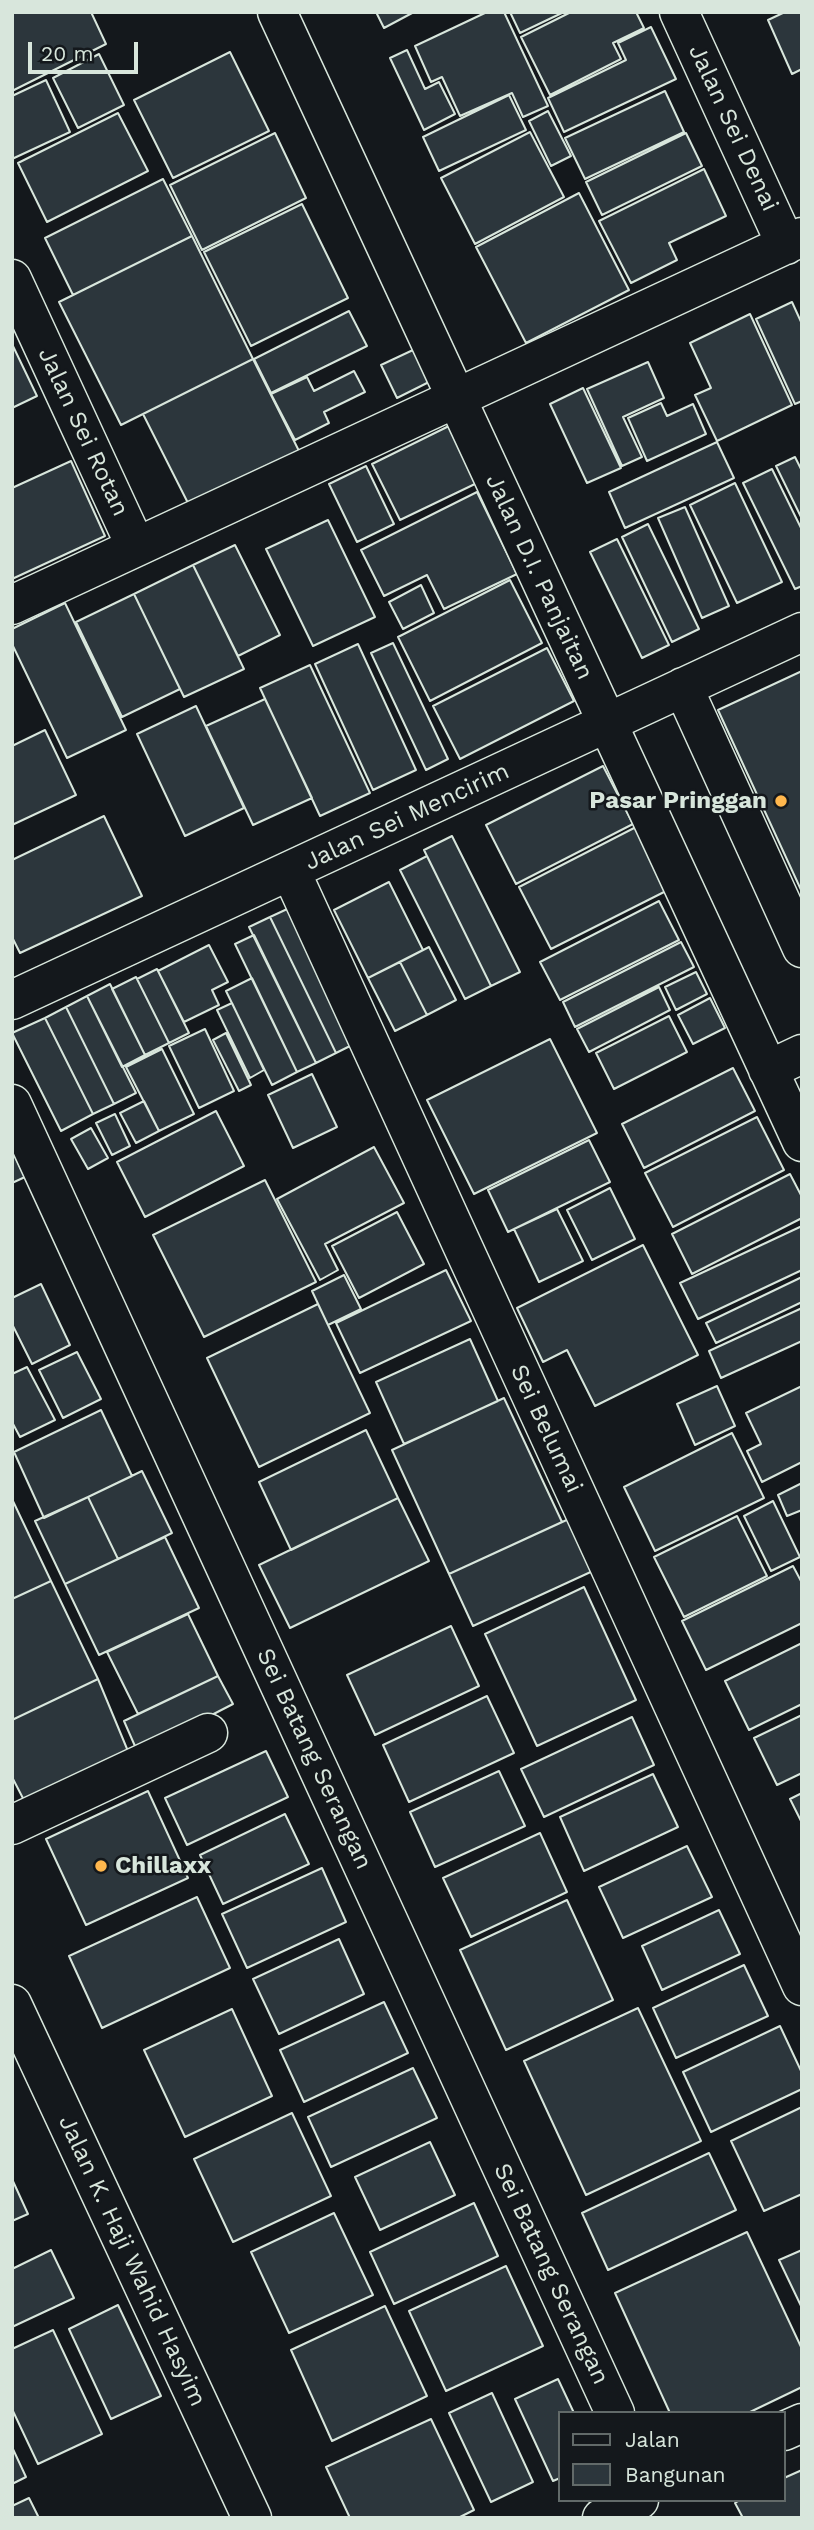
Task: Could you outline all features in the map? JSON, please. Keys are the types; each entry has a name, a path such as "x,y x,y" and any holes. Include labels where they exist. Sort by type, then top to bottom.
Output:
{"street":[{"name":"Jalan D.I. Panjaitan","path":"277,12 607,722 785,1062 802,1142"},
{"name":"Jalan Sei Denai","path":"679,12 794,241"},
{"path":"12,605 794,241"},
{"name":"Jalan Sei Rotan","path":"12,279 136,547"},
{"name":"Jalan Sei Mencirim","path":"12,1000 802,632"},
{"path":"683,687 802,948"},
{"name":"Sei Belumai","path":"291,872 802,1986"},
{"name":"Sei Batang Serangan","path":"12,1104 614,2411"},
{"path":"12,1825 208,1733"},
{"name":"Jalan K. Haji Wahid Hasyim","path":"12,2004 252,2518"},
{"path":"786,2430 802,2423"},
{"path":"602,2518 635,2502"},
{"path":"656,2502 664,2518"}],"building":[{"path":"12,12 91,12 106,44 12,91"},
{"path":"376,12 414,12 384,28"},
{"path":"487,12 504,12 548,106 523,117 512,93 460,116 442,77 431,82 415,46"},
{"path":"510,12 564,12 520,33"},
{"path":"571,12 636,12 644,28 613,43 621,59 550,95 521,37"},
{"path":"785,12 802,12 802,69 792,74 768,20"},
{"path":"651,27 676,79 564,132 548,98 626,60 618,43"},
{"path":"407,50 425,89 439,82 455,114 424,130 390,58"},
{"path":"230,52 269,131 173,178 134,100"},
{"path":"99,54 124,105 78,128 53,78"},
{"path":"46,80 70,132 12,159 12,96"},
{"path":"665,91 684,132 585,179 565,138"},
{"path":"509,95 526,130 439,171 423,137"},
{"path":"548,111 571,156 551,166 529,121"},
{"path":"118,113 148,171 47,222 18,163"},
{"path":"530,132 564,197 475,244 441,178"},
{"path":"275,133 306,198 202,250 170,185"},
{"path":"686,133 702,166 602,215 586,182"},
{"path":"704,169 726,216 669,243 677,260 631,283 599,221"},
{"path":"163,179 192,236 73,295 45,238"},
{"path":"579,193 629,290 526,343 476,247"},
{"path":"302,204 348,298 251,346 204,252"},
{"path":"192,236 253,359 121,425 59,302"},
{"path":"792,302 802,324 802,401 795,404 756,319"},
{"path":"349,311 367,346 271,393 254,359"},
{"path":"750,314 792,405 717,441 695,395 711,388 690,343"},
{"path":"12,344 37,396 12,408"},
{"path":"413,350 429,382 397,398 381,365"},
{"path":"253,359 302,457 192,511 143,414"},
{"path":"648,362 664,398 623,417 642,457 622,466 587,389"},
{"path":"354,371 365,392 324,412 329,423 295,440 271,394 307,377 314,391"},
{"path":"583,388 621,468 587,483 550,404"},
{"path":"661,403 667,416 693,404 706,434 647,461 628,418"},
{"path":"449,426 477,483 400,520 372,464"},
{"path":"717,442 734,478 625,528 609,492"},
{"path":"795,457 802,471 802,519 776,466"},
{"path":"71,461 105,536 12,579 12,488"},
{"path":"366,466 394,524 357,542 329,484"},
{"path":"772,469 802,530 802,586 795,589 743,483"},
{"path":"735,483 782,582 737,603 690,505"},
{"path":"477,492 517,574 444,609 427,575 384,596 361,550"},
{"path":"685,507 729,606 702,618 658,518"},
{"path":"328,520 375,617 313,646 266,549"},
{"path":"648,524 699,629 672,642 622,537"},
{"path":"617,539 669,645 642,658 590,552"},
{"path":"235,545 280,635 238,656 193,565"},
{"path":"193,565 244,669 184,697 134,594"},
{"path":"510,580 542,643 430,701 398,637"},
{"path":"421,585 434,613 403,629 389,602"},
{"path":"134,594 180,689 122,717 76,622"},
{"path":"65,603 126,730 67,758 12,644 12,629"},
{"path":"393,643 448,759 426,770 371,653"},
{"path":"358,644 416,770 373,790 315,664"},
{"path":"547,648 574,701 460,759 433,706"},
{"path":"310,665 370,793 320,816 260,688"},
{"name":"Pasar Pringgan","path":"802,671 802,892 718,710"},
{"path":"265,699 312,798 253,825 206,726"},
{"path":"196,706 244,808 185,836 137,734"},
{"path":"45,730 76,795 12,825 12,746"},
{"path":"603,766 633,824 516,884 486,825"},
{"path":"104,816 142,896 20,953 12,937 12,860"},
{"path":"638,826 670,889 551,949 519,887"},
{"path":"452,836 520,972 491,986 424,850"},
{"path":"427,856 491,986 465,999 400,870"},
{"path":"389,882 423,950 368,978 334,910"},
{"path":"659,901 679,940 560,1000 540,962"},
{"path":"298,904 364,1039 336,1053 270,917"},
{"path":"270,917 336,1053 316,1063 249,927"},
{"path":"254,935 316,1063 297,1072 235,944"},
{"path":"681,942 694,967 575,1027 563,1002"},
{"path":"209,945 228,982 212,990 219,1005 184,1022 158,971"},
{"path":"429,947 456,1000 427,1015 400,962"},
{"path":"400,962 427,1015 395,1031 368,978"},
{"path":"157,969 189,1033 169,1043 137,979"},
{"path":"696,972 707,994 676,1010 665,987"},
{"path":"136,977 169,1043 145,1055 112,989"},
{"path":"252,978 297,1072 272,1085 226,991"},
{"path":"110,984 145,1055 122,1067 87,996"},
{"path":"659,987 670,1010 589,1052 577,1029"},
{"path":"87,996 136,1093 114,1104 66,1007"},
{"path":"710,998 725,1028 693,1044 678,1015"},
{"path":"232,1003 264,1070 250,1078 217,1010"},
{"path":"66,1007 114,1104 93,1114 45,1018"},
{"path":"669,1016 687,1052 614,1089 596,1053"},
{"path":"45,1018 93,1114 61,1131 12,1033"},
{"path":"205,1029 234,1091 199,1108 169,1046"},
{"path":"226,1033 251,1085 239,1091 213,1040"},
{"path":"550,1039 597,1133 474,1194 427,1100"},
{"path":"162,1049 194,1114 159,1131 126,1067"},
{"path":"733,1068 755,1111 644,1168 622,1124"},
{"path":"312,1074 337,1127 293,1148 268,1095"},
{"path":"144,1101 159,1131 136,1143 120,1113"},
{"path":"216,1111 244,1166 145,1217 117,1162"},
{"path":"115,1114 130,1146 112,1155 96,1123"},
{"path":"757,1117 784,1170 673,1227 645,1173"},
{"path":"91,1128 108,1158 88,1169 71,1139"},
{"path":"589,1140 610,1182 508,1232 488,1190"},
{"path":"374,1147 404,1203 325,1244 338,1270 320,1280 277,1199"},
{"path":"12,1150 25,1177 12,1183"},
{"path":"790,1174 802,1197 802,1218 692,1274 672,1234"},
{"path":"265,1180 316,1282 204,1337 153,1235"},
{"path":"610,1188 635,1239 592,1260 567,1210"},
{"path":"557,1209 583,1261 539,1282 514,1229"},
{"path":"397,1212 424,1264 359,1298 332,1246"},
{"path":"802,1226 802,1270 698,1319 680,1283"},
{"path":"643,1245 698,1355 595,1406 567,1350 543,1362 517,1308"},
{"path":"446,1270 471,1321 360,1373 336,1323"},
{"path":"344,1275 361,1309 328,1325 312,1291"},
{"path":"802,1277 802,1302 716,1343 706,1323"},
{"path":"41,1284 70,1345 32,1364 12,1324 12,1298"},
{"path":"318,1304 370,1413 259,1467 207,1358"},
{"path":"802,1308 802,1341 721,1378 709,1351"},
{"path":"470,1339 498,1401 404,1444 376,1382"},
{"path":"77,1352 101,1399 63,1418 39,1370"},
{"path":"27,1367 55,1420 20,1437 12,1422 12,1374"},
{"path":"717,1386 735,1426 695,1445 677,1404"},
{"path":"802,1386 802,1462 762,1482 747,1451 761,1444 746,1413"},
{"path":"504,1398 562,1522 449,1574 392,1450"},
{"path":"101,1410 132,1476 44,1518 14,1452"},
{"path":"366,1430 398,1498 291,1550 259,1482"},
{"path":"732,1433 764,1498 655,1551 624,1487"},
{"path":"142,1471 172,1533 118,1559 88,1497"},
{"path":"802,1483 802,1510 787,1516 778,1495"},
{"path":"88,1497 118,1559 65,1584 35,1521"},
{"path":"398,1498 429,1561 290,1628 259,1565"},
{"path":"12,1499 51,1581 12,1599"},
{"path":"773,1501 800,1557 771,1571 744,1516"},
{"path":"737,1516 767,1576 684,1617 654,1557"},
{"path":"571,1518 595,1570 473,1626 449,1574"},
{"path":"165,1537 199,1608 99,1655 65,1584"},
{"path":"793,1566 802,1583 802,1623 706,1670 682,1621"},
{"path":"51,1581 98,1679 12,1720 12,1599"},
{"path":"584,1587 636,1700 537,1746 485,1634"},
{"path":"188,1614 218,1676 138,1714 107,1652"},
{"path":"451,1626 479,1686 375,1735 347,1675"},
{"path":"802,1643 802,1704 749,1730 725,1681"},
{"path":"218,1676 233,1704 138,1753 124,1721"},
{"path":"98,1679 130,1756 27,1806 12,1777 12,1720"},
{"path":"487,1696 514,1753 409,1802 383,1745"},
{"path":"802,1715 802,1773 777,1785 754,1738"},
{"path":"632,1717 654,1765 544,1817 521,1769"},
{"path":"266,1751 288,1797 187,1845 165,1798"},
{"path":"499,1771 525,1826 435,1867 410,1812"},
{"path":"653,1774 678,1827 584,1871 560,1817"},
{"path":"148,1791 188,1878 86,1925 46,1839"},
{"path":"802,1793 802,1823 790,1799"},
{"path":"285,1814 309,1864 223,1904 200,1855"},
{"path":"540,1833 567,1892 471,1937 443,1878"},
{"path":"687,1846 712,1897 623,1938 599,1887"},
{"path":"322,1868 346,1922 247,1968 222,1914"},
{"path":"197,1897 230,1968 102,2028 69,1956"},
{"path":"567,1900 613,2000 506,2050 460,1950"},
{"path":"719,1910 740,1954 662,1990 642,1946"},
{"path":"339,1939 364,1994 279,2034 253,1979"},
{"path":"744,1965 768,2016 676,2058 653,2008"},
{"path":"384,2002 408,2053 304,2102 280,2050"},
{"path":"638,2008 701,2141 586,2195 524,2061"},
{"path":"232,2009 272,2096 185,2137 144,2050"},
{"path":"780,2026 802,2073 802,2089 711,2132 683,2072"},
{"path":"413,2068 437,2118 331,2167 308,2117"},
{"path":"802,2107 802,2194 764,2211 731,2141"},
{"path":"292,2113 331,2196 233,2242 194,2159"},
{"path":"430,2142 455,2195 380,2230 355,2177"},
{"path":"709,2153 736,2210 608,2270 582,2213"},
{"path":"12,2179 28,2214 12,2221"},
{"path":"474,2203 498,2256 394,2304 370,2252"},
{"path":"334,2213 373,2295 289,2333 251,2252"},
{"path":"747,2232 802,2349 802,2387 752,2411 669,2411 615,2293"},
{"path":"51,2250 74,2298 12,2327 12,2269"},
{"path":"802,2250 802,2308 779,2260"},
{"path":"506,2266 543,2346 446,2391 409,2311"},
{"path":"118,2305 161,2396 111,2419 69,2329"},
{"path":"385,2306 427,2396 332,2441 291,2350"},
{"path":"53,2330 102,2434 38,2464 12,2409 12,2349"},
{"path":"558,2379 573,2411 558,2411 558,2479 553,2481 515,2399"},
{"path":"492,2393 533,2482 491,2502 449,2413"},
{"path":"431,2419 474,2510 458,2518 350,2518 326,2467"},
{"path":"12,2447 26,2477 12,2484"},
{"path":"802,2470 802,2518 743,2518 737,2502 786,2502 786,2477"},
{"path":"29,2498 39,2518 12,2518 12,2506"}],"place":[{"name":"Pasar Pringgan","path":"781,801"},
{"name":"Chillaxx","path":"101,1866"}]}
